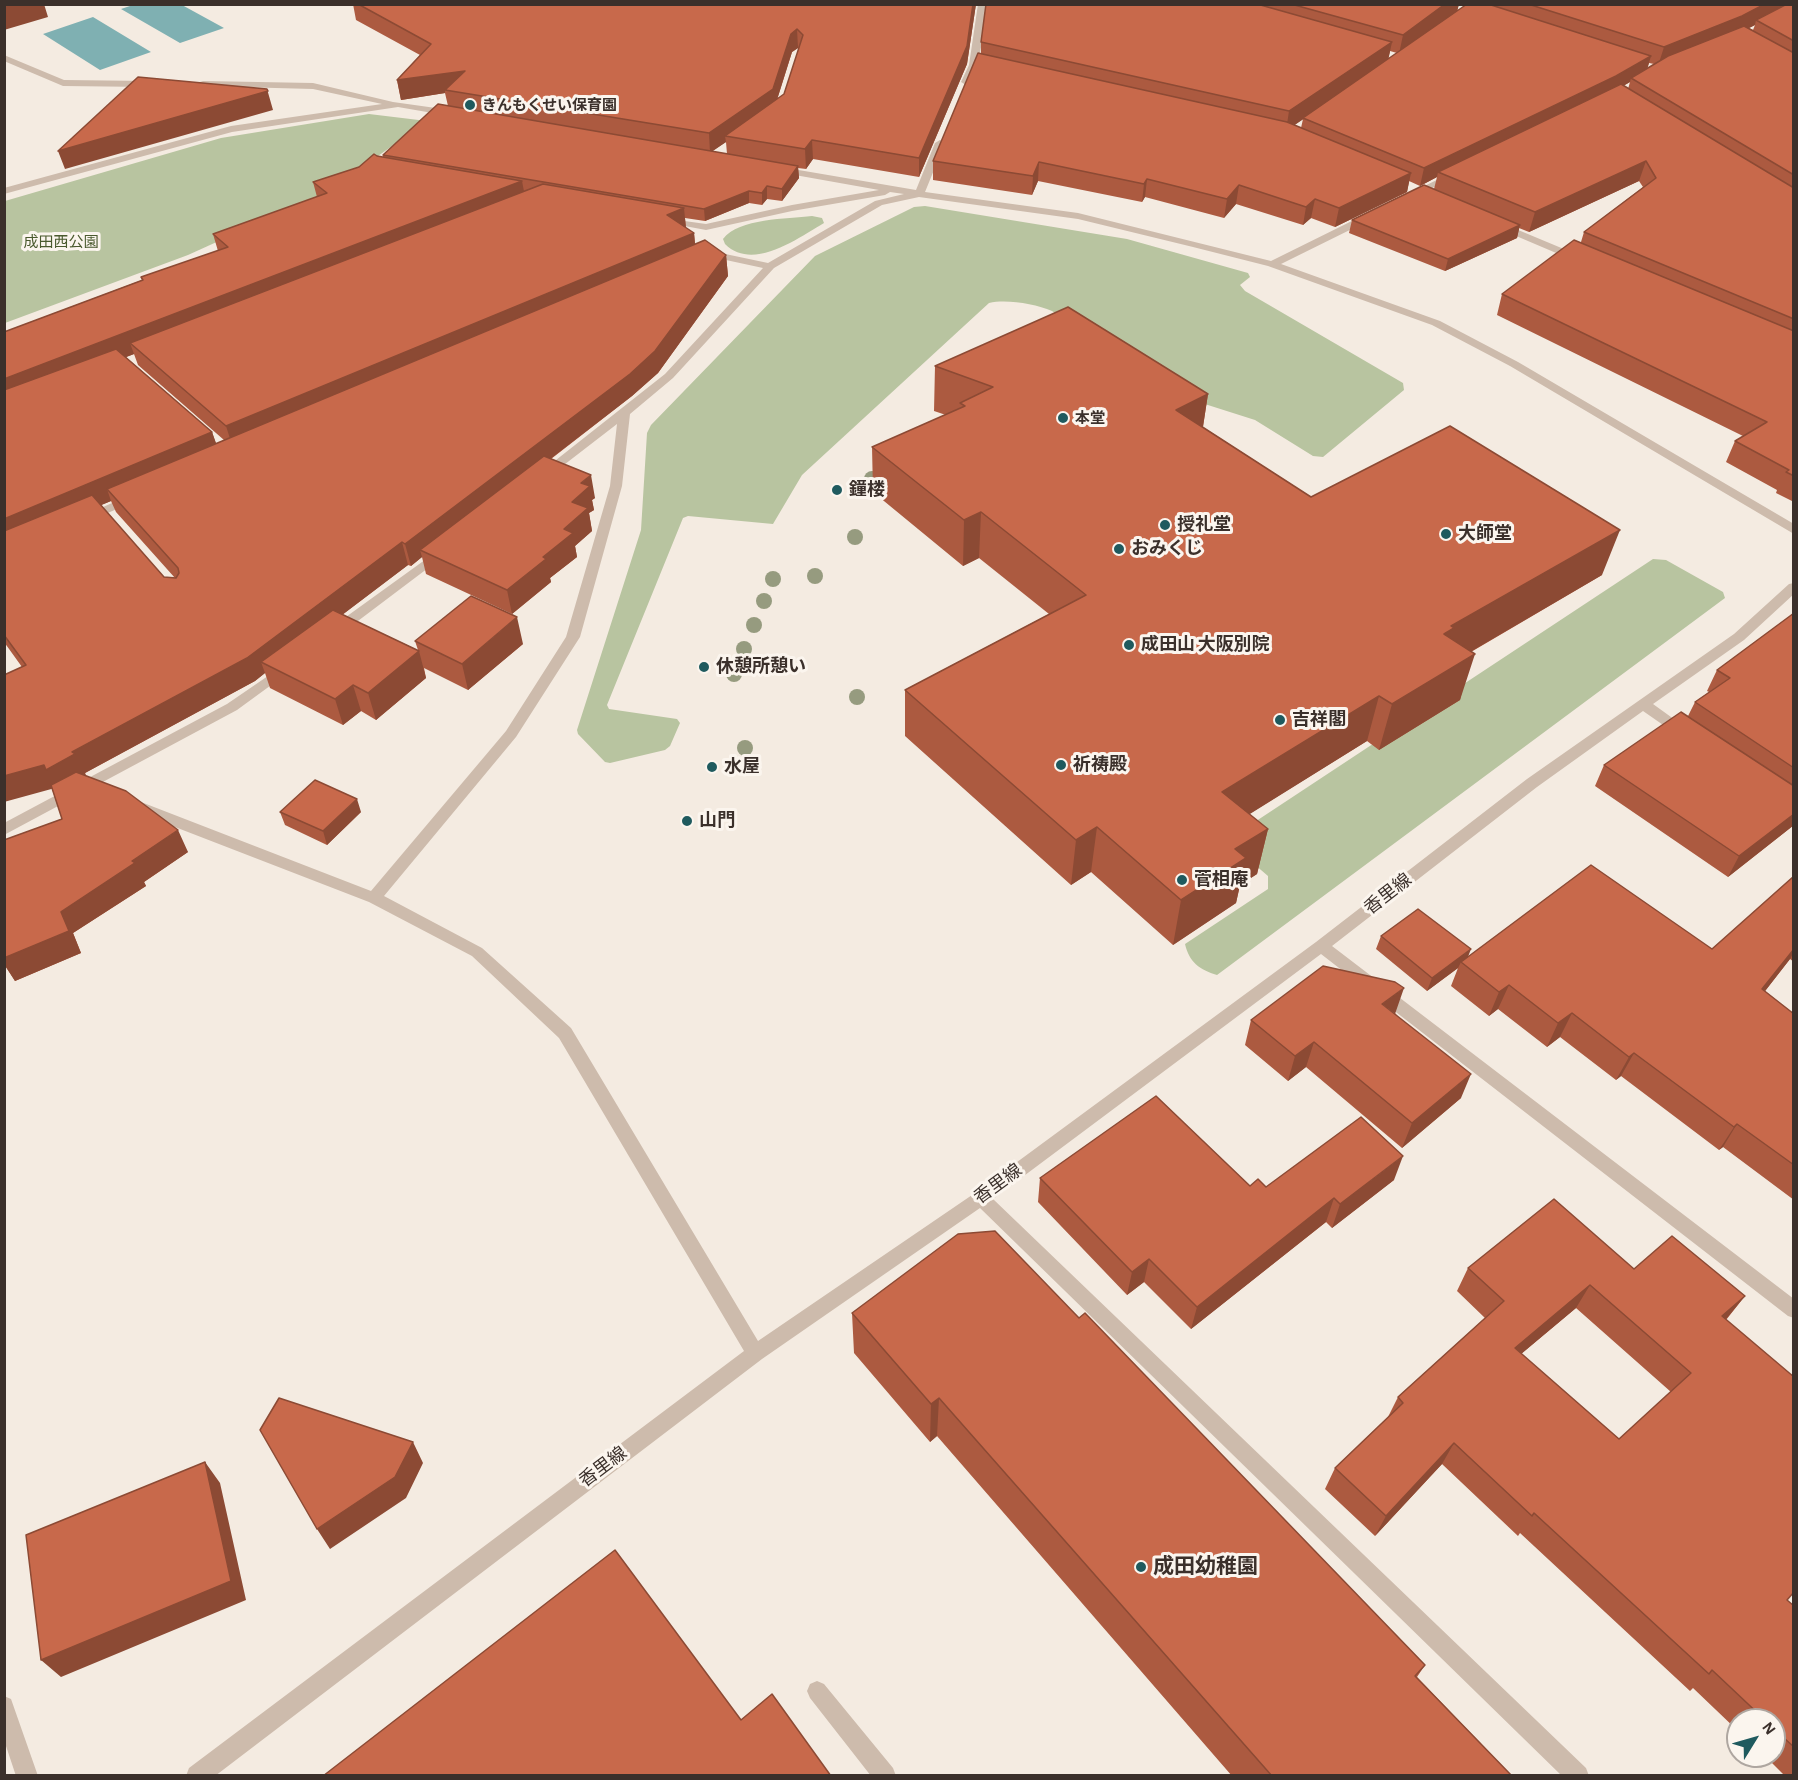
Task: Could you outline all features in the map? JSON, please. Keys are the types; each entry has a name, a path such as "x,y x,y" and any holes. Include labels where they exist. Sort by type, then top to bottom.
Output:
{"street":[{"path":"959,98 973,65 982,4"},
{"path":"4,58 63,83 158,84"},
{"path":"973,65 984,68"},
{"path":"194,84 313,86 467,116"},
{"path":"4,191 231,129 398,104"},
{"path":"919,194 946,129"},
{"path":"770,169 919,194 1078,216 1272,264 1436,323 1514,364 1794,530"},
{"path":"1398,202 1461,171"},
{"path":"1408,187 1430,196"},
{"path":"707,244 792,208 897,190"},
{"path":"530,485 669,376 770,266 879,203 919,194"},
{"path":"1272,264 1377,212"},
{"path":"661,219 707,244 770,266"},
{"path":"1484,219 1592,264"},
{"path":"375,898 511,734 573,637 616,486 624,413"},
{"path":"74,522 108,514 147,492"},
{"path":"324,639 455,542"},
{"name":"香里線","path":"197,1776 755,1353 981,1198 1321,946 1532,783 1739,637 1794,588"},
{"path":"4,830 232,707 297,660"},
{"path":"1644,705 1700,744"},
{"path":"86,786 375,898 477,952 565,1034 755,1353"},
{"path":"1321,946 1794,1310"},
{"path":"981,1198 1578,1776"},
{"path":"817,1691 885,1776"},
{"path":"4,1706 27,1776"}],"green space":[{"name":"成田西公園","path":"369,114 427,121 329,191 188,255 5,323 5,201 221,138"},
{"path":"925,206 1127,239 1248,273 1250,277 1240,285 1245,291 1403,383 1404,390 1323,457 1313,456 1255,420 1189,399 1052,311 1021,303 989,303 802,475 773,524 688,516 683,518 607,705 609,709 677,719 680,723 670,746 665,750 610,763 605,762 578,734 577,730 641,530 647,433 651,425 815,256 914,207"},
{"path":"812,216 822,218 824,223 789,244 762,254 749,255 736,252 725,244 723,239 730,232 752,223"},
{"path":"1653,559 1666,560 1723,592 1725,598 1217,975 1200,968 1192,960 1185,944 1268,889 1268,876 1233,846 1232,837"}],"water":[{"path":"133,5 182,5 224,28 180,43 121,9"},
{"path":"93,17 151,52 100,70 43,34"}],"building":[{"path":"358,4 973,4 967,46 919,158 812,140 805,149 725,136 784,94 803,35 797,29 791,34 773,89 709,133 445,90 465,71 397,80 431,44"},
{"path":"986,4 1257,4 1392,42 1289,111 981,42"},
{"path":"1291,4 1445,4 1403,35"},
{"path":"1467,4 1488,4 1651,56 1616,76 1424,168 1303,118"},
{"path":"1528,4 1765,4 1742,16 1664,47"},
{"path":"1787,4 1794,4 1794,41 1756,20"},
{"path":"1744,26 1794,53 1794,175 1631,78 1668,56"},
{"path":"978,53 1287,122 1411,173 1339,208 1315,199 1306,207 1239,185 1227,199 1147,179 1144,184 1039,162 1033,176 933,161"},
{"path":"138,77 267,89 268,91 58,151"},
{"path":"1621,84 1794,188 1794,319 1584,232 1656,178 1646,161 1535,212 1438,172"},
{"path":"438,104 798,166 782,189 767,186 762,193 749,191 704,209 383,155"},
{"path":"374,154 522,181 4,379 4,332 143,280 141,277 228,247 213,234 327,193 313,182 359,167"},
{"path":"543,184 684,208 667,215 694,233 226,426 130,343"},
{"path":"1424,185 1520,225 1448,259 1352,220"},
{"path":"705,240 726,255 655,351 630,374 405,544 402,542 247,658 72,752 75,754 46,770 44,765 4,776 4,675 26,665 4,635 4,531 92,495 164,577 176,578 179,573 178,568 107,489"},
{"path":"1574,240 1794,331 1794,476 1786,472 1789,470 1735,441 1767,422 1502,294"},
{"path":"1068,307 1208,394 1176,410 1311,497 1450,426 1620,530 1451,626 1454,628 1444,634 1475,654 1392,704 1379,696 1222,792 1268,829 1235,849 1246,858 1181,900 1097,827 1076,840 905,690 1086,595 981,512 964,520 872,447 965,406 960,403 993,387 935,366"},
{"path":"116,349 212,432 4,519 4,390"},
{"path":"544,456 591,475 581,483 590,486 572,502 588,508 564,529 573,533 543,557 546,559 507,590 420,550"},
{"path":"471,596 517,617 462,664 415,641"},
{"path":"333,610 419,651 368,693 353,685 335,699 261,662"},
{"path":"1794,613 1794,768 1695,702 1730,678 1717,670"},
{"path":"1681,712 1794,786 1794,814 1739,856 1604,765"},
{"path":"76,772 126,791 178,830 132,861 135,863 61,912 69,931 4,958 4,840 62,819 51,785"},
{"path":"315,780 357,799 323,831 280,812"},
{"path":"1591,865 1712,949 1794,876 1794,949 1762,989 1794,1014 1794,1165 1737,1124 1734,1127 1634,1053 1629,1057 1572,1013 1558,1023 1509,985 1499,992 1461,962"},
{"path":"1418,909 1471,949 1432,978 1381,936"},
{"path":"1323,966 1395,982 1404,988 1382,1004 1471,1074 1412,1123 1314,1042 1295,1056 1251,1020"},
{"path":"1156,1096 1250,1186 1258,1179 1266,1187 1361,1117 1403,1156 1340,1204 1334,1198 1197,1307 1149,1259 1132,1272 1040,1178"},
{"path":"1554,1199 1634,1269 1672,1236 1745,1296 1722,1316 1794,1377 1794,1592 1787,1600 1794,1606 1794,1747 1786,1740 1786,1708 1752,1708 1712,1670 1709,1674 1534,1513 1532,1516 1454,1443 1386,1516 1335,1468 1403,1403 1398,1397 1504,1301 1468,1268","holes":["1590,1285 1691,1373 1619,1439 1515,1348"]},
{"path":"995,1231 1079,1318 1085,1313 1425,1665 1415,1676 1512,1776 1272,1776 939,1398 931,1404 852,1313 958,1234"},
{"path":"279,1398 413,1442 395,1477 317,1529 260,1430"},
{"path":"205,1462 231,1581 41,1660 26,1535"},
{"path":"615,1550 741,1720 772,1694 831,1776 323,1776"}],"place":[{"name":"きんもくせい保育園","path":"470,105"},
{"name":"本堂","path":"1063,418"},
{"name":"鐘楼","path":"837,490"},
{"name":"授礼堂","path":"1165,525"},
{"name":"大師堂","path":"1446,534"},
{"name":"おみくじ","path":"1119,549"},
{"name":"成田山 大阪別院","path":"1129,645"},
{"name":"休憩所憩い","path":"704,667"},
{"name":"吉祥閣","path":"1280,720"},
{"name":"祈祷殿","path":"1061,765"},
{"name":"水屋","path":"712,767"},
{"name":"山門","path":"687,821"},
{"name":"菅相庵","path":"1182,880"},
{"name":"成田幼稚園","path":"1141,1567"}]}
